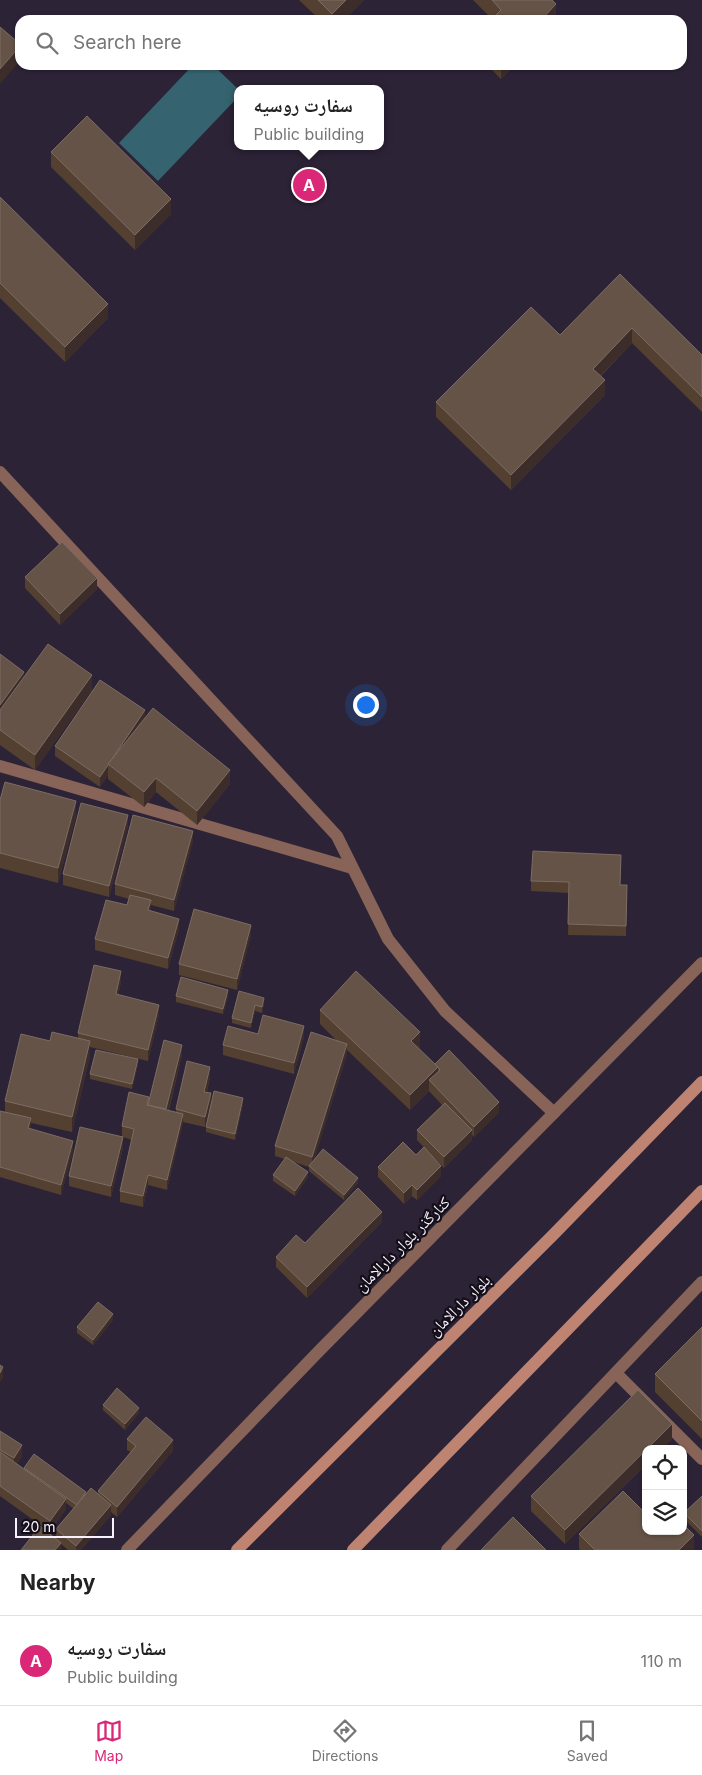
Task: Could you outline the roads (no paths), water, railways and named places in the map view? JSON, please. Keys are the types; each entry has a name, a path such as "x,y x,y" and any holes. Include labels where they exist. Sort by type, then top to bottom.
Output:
{"main road":[{"name":"بلوار دارالامان","path":"236,1550 554,1234 702,1082"},
{"path":"353,1550 702,1190"}],"street":[{"path":"0,472 336,836 388,939 445,1012 554,1113"},
{"path":"0,766 352,868"},
{"name":"کنارگذر بلوار دارالامان","path":"127,1550 320,1350 702,963"},
{"path":"447,1550 702,1282"},
{"path":"616,1373 702,1459"}],"place":[{"name":"سفارت روسیه","path":"309,185"}]}
